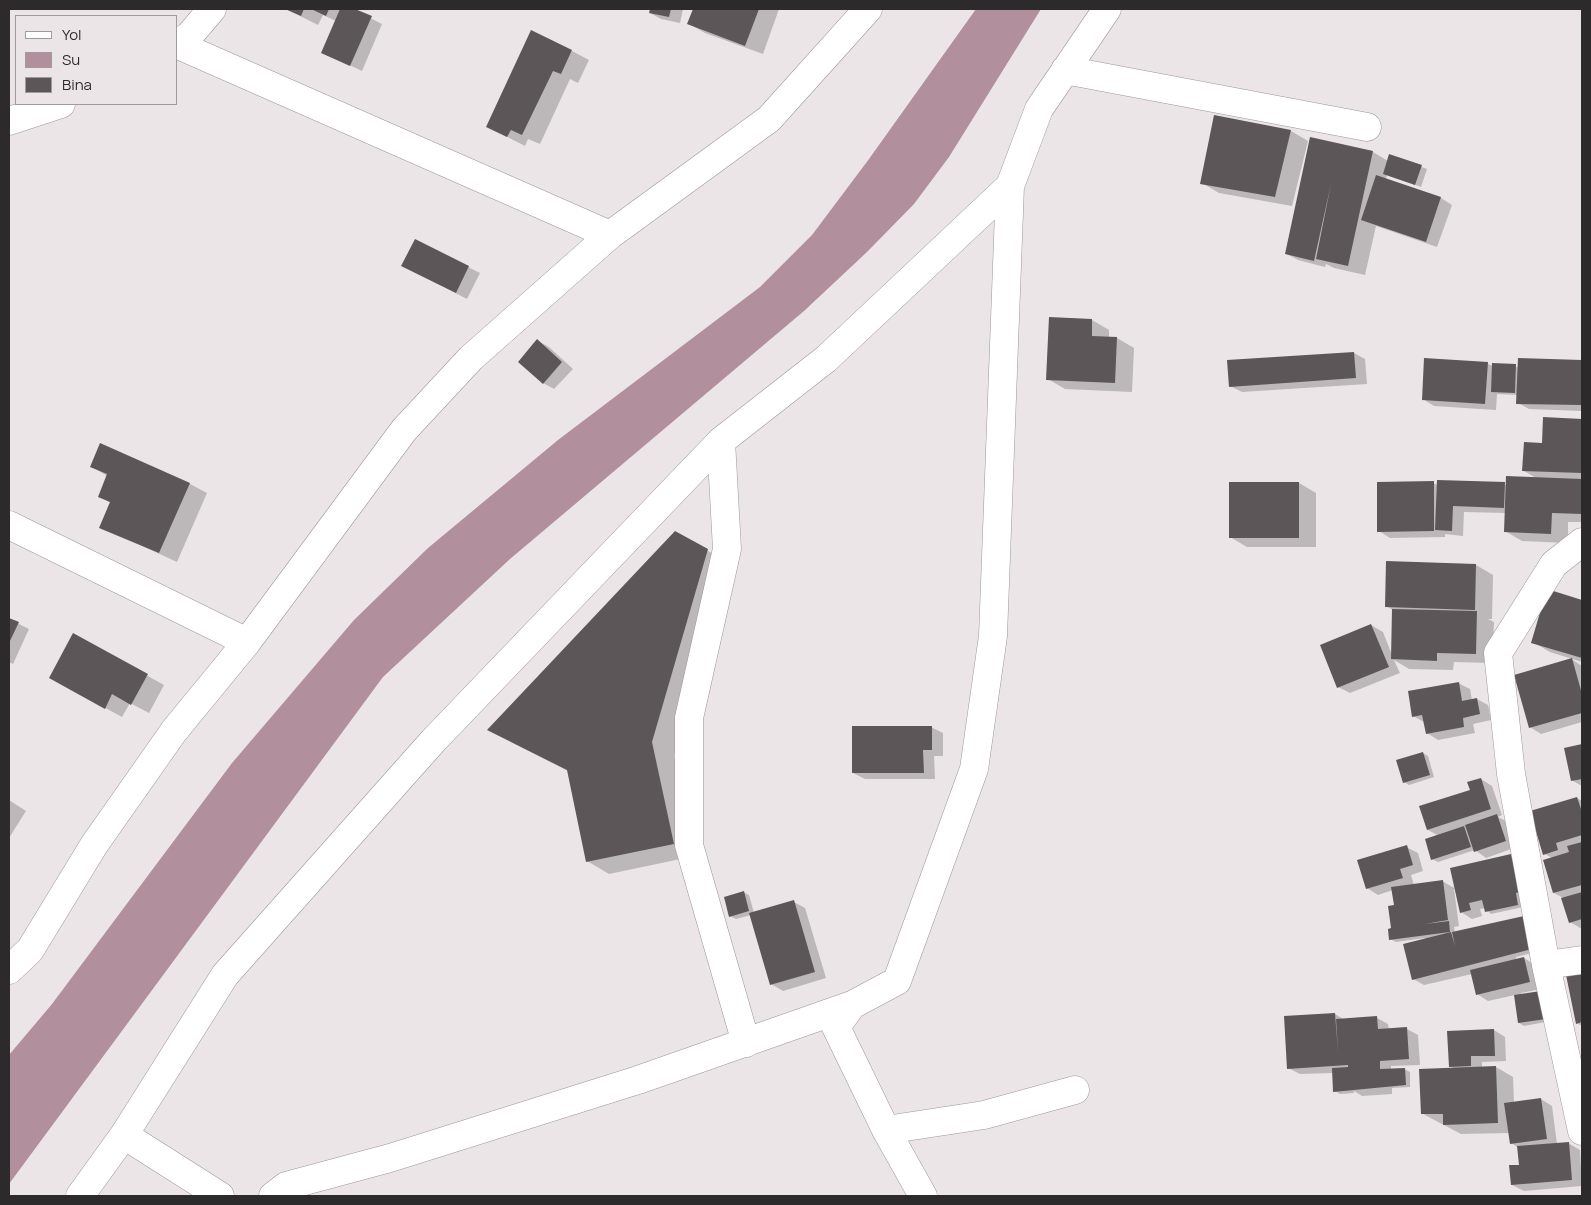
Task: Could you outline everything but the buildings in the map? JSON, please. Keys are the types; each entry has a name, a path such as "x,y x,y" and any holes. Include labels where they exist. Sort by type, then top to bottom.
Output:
{"street":[{"path":"178,43 189,36 212,9"},
{"path":"273,1196 286,1186 390,1158 638,1080 746,1043 852,1005 897,981 974,769 994,636 1010,186 1039,109 1107,9"},
{"path":"9,970 30,950 94,845 174,731 246,642 404,430 471,358 610,235 769,119 863,10"},
{"path":"178,45 610,235"},
{"path":"1065,70 1367,127"},
{"path":"9,121 58,105"},
{"path":"80,1196 124,1135 225,975 433,741 721,442 826,358 1010,186"},
{"path":"721,442 727,549 689,718 689,845 746,1043"},
{"path":"9,525 246,642"},
{"path":"1582,542 1554,564 1498,653 1511,774 1546,965 1582,1131"},
{"path":"1546,965 1582,960"},
{"path":"852,1005 836,1027 886,1130 923,1196"},
{"path":"886,1130 984,1115 1075,1090"},
{"path":"124,1135 220,1196"}],"water":[{"path":"976,9 1041,9 949,157 914,204 867,252 804,311 510,559 383,677 9,1184 9,1055 52,1004 232,763 354,620 428,548 558,440 760,287 812,235"}]}
